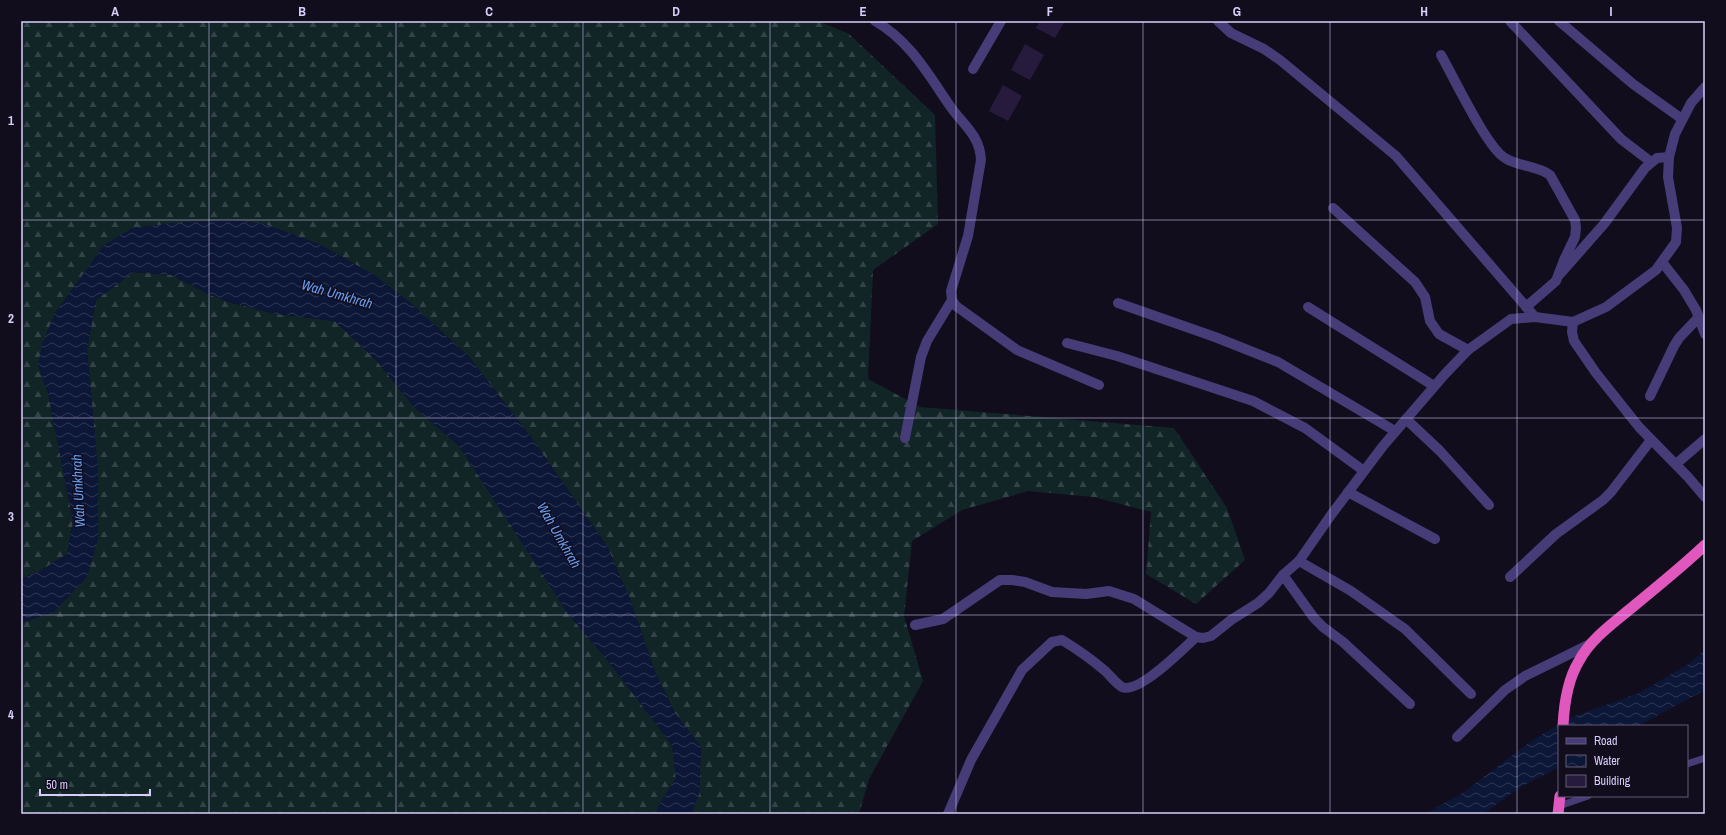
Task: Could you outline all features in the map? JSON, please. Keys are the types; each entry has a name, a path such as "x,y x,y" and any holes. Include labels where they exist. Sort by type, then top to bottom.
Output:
{"highway":[{"path":"1563,725 1564,709 1572,679 1578,661 1590,644 1705,545"}],"street":[{"path":"876,21 899,38 910,49 981,148 982,160 970,229 951,291 952,300 962,311 1017,350 1099,384"},
{"path":"973,69 1001,21"},
{"path":"1218,21 1231,33 1264,49 1280,60 1396,156 1535,317"},
{"path":"1510,21 1621,140 1651,162"},
{"path":"1559,21 1633,84 1682,119"},
{"path":"1441,54 1480,126 1496,150 1508,160 1544,170 1550,175 1568,207 1574,220 1575,237 1558,277"},
{"path":"915,625 943,619 1000,580 1012,580 1025,582 1052,592 1086,594 1108,591 1134,599 1196,637 1203,638 1211,636 1269,593 1283,575 1299,561 1348,492 1395,431 1468,350 1511,319 1535,317 1573,322 1606,307 1656,270 1676,242 1677,228 1668,177 1669,157 1675,134 1690,103 1705,87"},
{"path":"1526,307 1552,285 1604,224 1645,168 1657,158 1669,157"},
{"path":"1333,208 1415,282 1425,297 1430,321 1439,334 1468,350"},
{"path":"1662,262 1684,290 1705,334"},
{"path":"905,438 922,357 934,328 952,300"},
{"path":"1118,302 1216,337 1278,362 1395,431"},
{"path":"1308,307 1434,386"},
{"path":"1650,396 1674,346 1679,338 1698,318"},
{"path":"1573,322 1572,332 1574,341 1618,401 1639,428 1676,464 1698,487 1705,497"},
{"path":"1067,343 1117,356 1253,401 1305,428 1364,471"},
{"path":"1406,419 1440,451 1489,505"},
{"path":"1676,464 1705,439"},
{"path":"1510,577 1556,534 1603,500 1611,492 1651,440"},
{"path":"1348,492 1435,539"},
{"path":"1299,561 1351,591 1405,629 1471,694"},
{"path":"1283,575 1314,618 1410,704"},
{"path":"948,814 971,760 1022,670 1052,642 1062,640 1103,669 1120,686 1128,688 1135,686 1153,674 1196,637"},
{"path":"1456,738 1505,690 1538,669 1590,644"}],"lane":[{"path":"1688,764 1705,758"},
{"path":"1559,805 1585,797"}],"green space":[{"path":"21,21 818,21 849,34 935,115 938,224 873,270 868,379 920,407 1174,428 1227,508 1245,560 1196,604 1146,574 1151,512 1094,497 1028,491 962,510 912,541 904,616 923,681 869,779 859,814 691,814 699,794 701,747 675,713 655,672 630,599 607,546 531,437 469,357 413,305 374,275 319,244 264,224 229,220 176,223 132,228 38,365 48,393 73,521 67,554 40,571 21,579"},
{"path":"133,272 171,275 210,295 232,303 277,314 335,321 376,360 414,407 459,446 612,666 672,745 676,778 658,807 657,814 21,814 21,623 54,612 98,539 98,471 87,349 96,300"}],"water":[{"name":"Wah Umkhrah","path":"229,220 264,224 319,244 374,275 413,305 469,357 531,437 607,546 630,599 655,672 675,713 701,747 699,794 691,814 657,814 658,807 676,778 672,745 612,666 568,614 459,446 414,407 376,360 335,321 277,314 232,303 210,295 171,275 133,272 96,300 87,349 98,471 98,539 87,577 54,612 21,623 21,579 40,571 67,554 73,521 48,393 38,365 42,344 55,313 104,245 132,228 176,223"},
{"path":"1705,650 1705,690 1640,725 1558,725 1572,717 1639,693 1687,665"},
{"path":"1558,725 1558,768 1521,787 1483,814 1425,814 1464,792 1534,739"}],"building":[{"path":"1040,21 1065,21 1055,38 1036,28"},
{"path":"1025,44 1044,55 1030,80 1011,70"},
{"path":"1003,85 1022,96 1008,121 989,111"}]}
